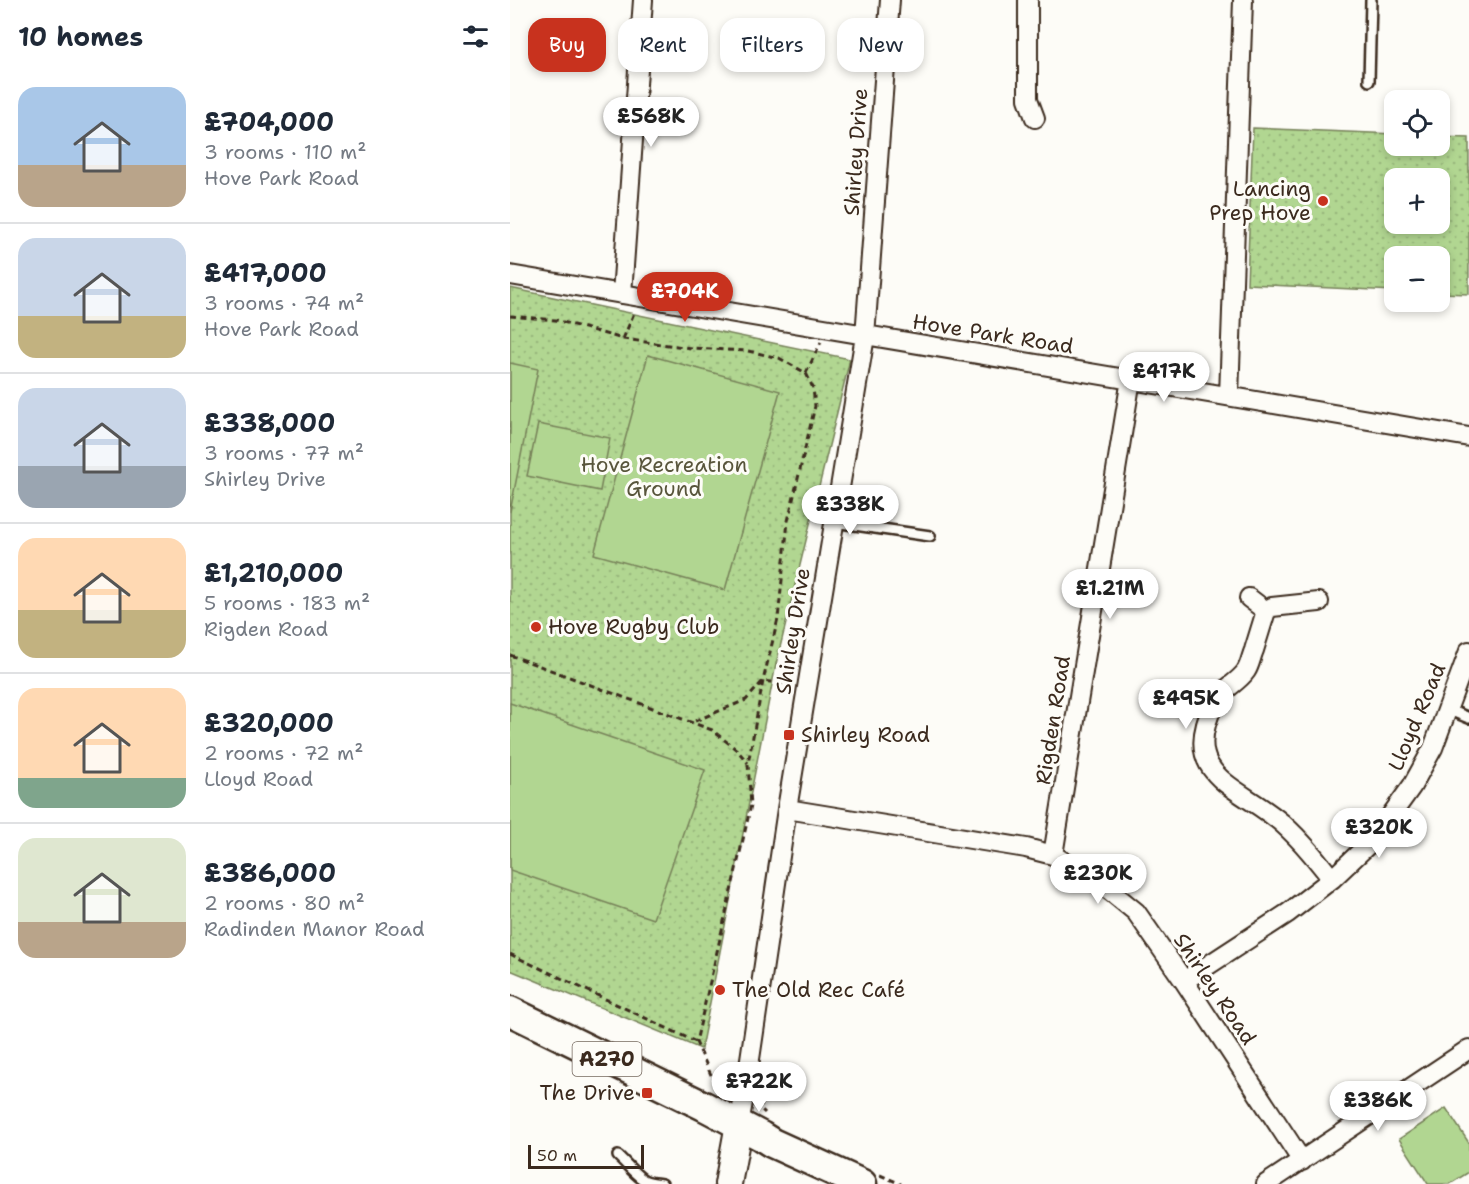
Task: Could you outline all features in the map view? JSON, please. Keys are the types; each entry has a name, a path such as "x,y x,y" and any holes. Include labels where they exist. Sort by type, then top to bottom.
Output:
{"main road":[{"name":"A270","path":"510,1011 739,1124 772,1143 862,1184"},
{"path":"728,1184 739,1124"}],"street":[{"path":"627,295 643,0"},
{"name":"Shirley Drive","path":"739,1124 787,808 865,336 890,0"},
{"path":"1028,0 1028,99 1035,118"},
{"path":"1229,396 1243,0"},
{"name":"Hove Park Road","path":"510,275 1469,437"},
{"name":"Rigden Road","path":"1053,855 1131,379"},
{"path":"1249,598 1266,611"},
{"path":"1319,602 1272,607 1266,611 1247,669 1238,681 1215,701 1204,732 1204,754 1215,775 1282,824 1304,844 1332,879"},
{"name":"Lloyd Road","path":"1184,981 1288,913 1332,879 1374,839 1412,786 1433,748 1469,651"},
{"name":"Shirley Road","path":"787,808 1026,848 1053,855 1108,890 1136,912 1302,1161"},
{"path":"1266,1184 1469,1049"}],"lane":[{"path":"1369,81 1371,0"},
{"path":"834,522 930,536"},
{"path":"1447,709 1469,718"},
{"path":"618,1156 632,1168 639,1178 662,1184"}],"path":[{"path":"623,339 634,313 627,295"},
{"path":"510,316 556,320 623,339 691,348 747,351 779,358 806,373 813,388 815,406 788,521 778,619 763,681 748,764 751,805 696,1042 717,1088"},
{"path":"806,373 828,329"},
{"path":"510,655 712,730 736,750 748,764"},
{"path":"763,681 807,688"},
{"path":"693,722 746,700 763,681"},
{"path":"510,954 696,1042"},
{"path":"693,1101 703,1089 717,1088 749,1065"},
{"path":"761,1099 762,1110 769,1117"}],"green space":[{"name":"Lancing Prep Hove","path":"1253,128 1384,134 1384,156 1450,156 1450,137 1469,138 1469,294 1450,293 1450,246 1384,246 1384,290 1247,284"},
{"name":"Hove Recreation Ground","path":"510,288 850,359 776,664 701,1049 510,970"},
{"path":"648,355 780,391 725,590 594,554"},
{"path":"510,363 538,369 510,512"},
{"path":"538,424 610,438 600,491 527,476"},
{"path":"510,703 705,770 653,919 510,870"},
{"path":"1446,1108 1469,1143 1469,1172 1450,1184 1428,1184 1399,1139"}],"place":[{"name":"Lancing Prep Hove","path":"1323,201"},
{"name":"Hove Rugby Club","path":"536,627"},
{"name":"Shirley Road","path":"789,735"},
{"name":"The Old Rec Café","path":"720,990"},
{"name":"The Drive","path":"647,1093"}]}
